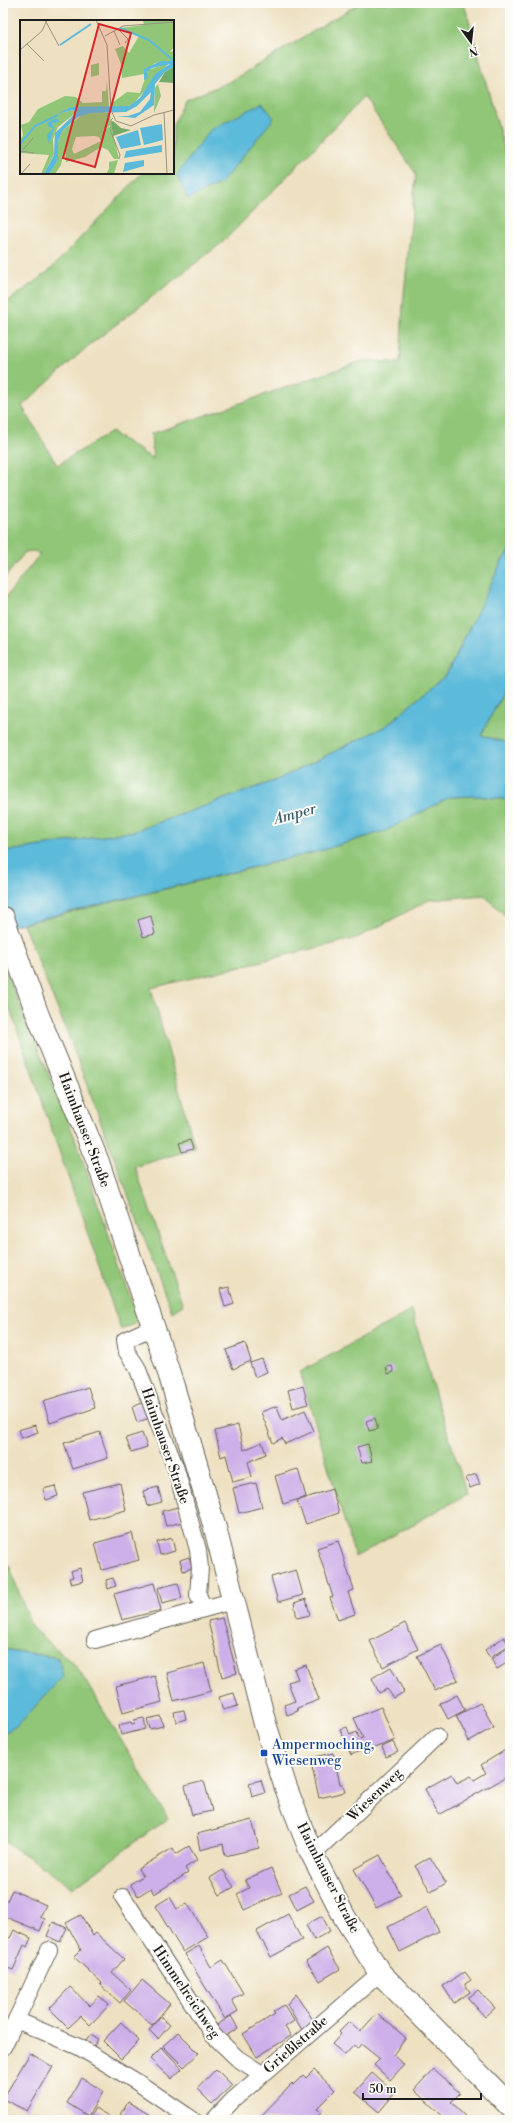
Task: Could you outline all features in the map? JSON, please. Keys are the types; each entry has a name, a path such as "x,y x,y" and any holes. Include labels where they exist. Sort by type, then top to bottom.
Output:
{"main road":[{"name":"Haimhauser Straße","path":"6,926 37,1013 98,1162 170,1376 215,1528 232,1601 265,1724 286,1788 310,1850 344,1918 380,1973 510,2106"}],"street":[{"name":"Haimhauser Straße","path":"153,1327 125,1340 127,1352 137,1367 176,1469 198,1550 200,1568 198,1595 204,1608"},
{"path":"94,1640 232,1601"},
{"name":"Wiesenweg","path":"310,1850 319,1848 437,1736"},
{"name":"Himmelreichweg","path":"123,1897 213,2035 237,2058 262,2074"},
{"path":"3,2047 49,1950"},
{"name":"Grießlstraße","path":"214,2120 262,2074 380,1973"},
{"path":"16,2020 79,2047 137,2082 193,2120"}],"green space":[{"path":"360,3 464,3 506,155 510,158 510,550 502,561 447,674 386,726 277,780 135,831 3,852 3,601 40,554 34,551 25,552 3,580 3,305 50,270 141,174 174,174 174,123 185,100 231,81","holes":["364,97 416,174 403,304 400,363 365,360 151,434 153,459 111,432 57,465 22,406 87,347 224,241"]},
{"path":"510,680 510,744 481,735"},
{"path":"478,796 510,800 510,920 484,895 429,900 357,938 151,988 195,1148 135,1167 183,1305 172,1312 67,1032 23,924 320,851 385,831 450,797"},
{"path":"3,964 75,1138 139,1322 121,1330 9,1006 3,1008"},
{"path":"412,1310 432,1384 467,1494 355,1557 300,1372"},
{"path":"3,1549 32,1628 77,1667 168,1818 73,1888 3,1840 3,1733 58,1658 3,1649"}],"water":[{"path":"262,103 274,118 221,183 188,199 177,175 210,130"},
{"name":"Amper","path":"510,550 510,680 481,735 510,744 510,800 478,796 450,797 385,831 320,851 3,928 3,852 135,831 277,780 386,726 447,674 502,561"},
{"path":"3,1649 58,1658 63,1676 18,1725 4,1733"}],"building":[{"path":"151,916 155,934 143,937 138,920"},
{"path":"190,1140 193,1149 182,1152 179,1143"},
{"path":"229,1287 234,1304 225,1307 220,1289"},
{"path":"245,1343 251,1361 233,1369 226,1350"},
{"path":"262,1359 267,1372 255,1377 250,1363"},
{"path":"392,1366 394,1372 388,1374 386,1367"},
{"path":"303,1386 308,1404 293,1408 288,1390"},
{"path":"88,1387 95,1408 50,1423 43,1401"},
{"path":"145,1402 150,1418 137,1422 132,1407"},
{"path":"277,1406 282,1420 305,1410 314,1431 285,1444 282,1438 273,1443 261,1412"},
{"path":"375,1418 378,1429 369,1431 366,1421"},
{"path":"35,1425 38,1432 21,1438 18,1430"},
{"path":"238,1425 244,1450 262,1442 266,1454 248,1462 252,1477 233,1482 226,1455 221,1457 215,1431"},
{"path":"100,1432 108,1458 73,1469 64,1443"},
{"path":"142,1433 147,1447 131,1452 126,1438"},
{"path":"368,1444 372,1461 362,1463 357,1447"},
{"path":"298,1469 306,1497 283,1504 275,1476"},
{"path":"476,1474 480,1484 470,1488 466,1478"},
{"path":"120,1483 126,1510 89,1520 82,1492"},
{"path":"256,1483 262,1507 239,1513 233,1488"},
{"path":"55,1486 58,1496 46,1500 43,1489"},
{"path":"158,1487 162,1502 147,1506 143,1491"},
{"path":"332,1489 339,1513 306,1524 297,1501"},
{"path":"178,1507 182,1522 166,1526 162,1511"},
{"path":"132,1533 139,1560 102,1570 95,1543"},
{"path":"172,1538 175,1551 160,1555 157,1542"},
{"path":"338,1541 354,1590 348,1592 355,1614 338,1620 330,1598 333,1597 317,1548"},
{"path":"189,1557 192,1568 183,1571 180,1560"},
{"path":"80,1568 83,1581 71,1584 69,1578 73,1577 71,1571"},
{"path":"296,1570 303,1595 278,1602 271,1577"},
{"path":"113,1578 116,1586 108,1589 106,1580"},
{"path":"154,1583 161,1610 122,1620 114,1594"},
{"path":"178,1583 182,1598 162,1603 158,1588"},
{"path":"306,1599 310,1615 297,1618 294,1603"},
{"path":"222,1618 237,1673 222,1677 208,1621"},
{"path":"405,1623 418,1649 383,1667 370,1641"},
{"path":"504,1637 509,1645 490,1658 485,1650"},
{"path":"441,1645 458,1680 435,1691 417,1656"},
{"path":"507,1648 510,1652 510,1661 497,1669 491,1659"},
{"path":"204,1663 211,1691 174,1701 167,1673"},
{"path":"306,1665 319,1700 297,1708 298,1711 287,1715 284,1705 295,1701 288,1682 298,1679 294,1669"},
{"path":"391,1667 404,1692 394,1698 387,1689 379,1693 372,1678"},
{"path":"155,1676 162,1702 123,1713 116,1686"},
{"path":"234,1693 238,1706 223,1710 219,1697"},
{"path":"457,1695 465,1710 448,1719 440,1704"},
{"path":"480,1703 494,1727 469,1741 456,1716"},
{"path":"381,1707 395,1740 368,1751 367,1748 351,1755 340,1729 347,1727 350,1735 357,1732 359,1739 363,1738 354,1718"},
{"path":"184,1710 186,1719 176,1722 174,1712"},
{"path":"160,1716 163,1726 150,1729 147,1719"},
{"path":"144,1718 146,1729 121,1735 119,1725 131,1722 132,1724 135,1723 134,1720"},
{"path":"393,1742 398,1752 386,1757 382,1747"},
{"path":"507,1749 510,1754 510,1775 439,1815 425,1789 452,1774 457,1783 471,1776 474,1780 486,1773 481,1765"},
{"path":"333,1753 340,1784 343,1784 345,1792 319,1798 310,1758"},
{"path":"261,1780 265,1793 252,1797 249,1783"},
{"path":"204,1781 212,1811 192,1815 185,1786"},
{"path":"252,1820 259,1848 225,1856 223,1844 200,1850 197,1834"},
{"path":"189,1846 197,1860 185,1868 188,1873 154,1894 151,1888 138,1896 130,1884 143,1876 138,1869 173,1848 176,1854"},
{"path":"380,1855 401,1895 376,1908 354,1869"},
{"path":"430,1857 446,1883 431,1892 415,1866"},
{"path":"271,1868 282,1893 244,1910 237,1894 249,1888 245,1880"},
{"path":"223,1870 234,1887 220,1895 210,1878"},
{"path":"305,1886 314,1901 297,1910 289,1894"},
{"path":"12,1890 46,1905 40,1917 45,1919 40,1931 3,1916 3,1903 6,1903"},
{"path":"170,1897 177,1909 187,1903 208,1937 183,1952 155,1906"},
{"path":"427,1907 439,1932 400,1952 388,1927"},
{"path":"288,1914 302,1940 271,1957 257,1931"},
{"path":"81,1915 93,1936 96,1933 124,1959 112,1973 131,1990 120,2003 100,1985 102,1983 74,1957 81,1950 66,1923"},
{"path":"322,1916 330,1931 314,1940 306,1925"},
{"path":"53,1922 67,1928 60,1942 47,1936"},
{"path":"14,1930 31,1938 27,1947 24,1945 13,1970 3,1966 3,1934 10,1938"},
{"path":"199,1946 211,1967 223,1960 243,1993 232,2000 238,2011 225,2019 185,1954"},
{"path":"327,1948 340,1969 320,1981 306,1961"},
{"path":"465,1972 471,1980 465,1984 470,1992 454,2003 443,1986"},
{"path":"142,1980 170,2004 152,2025 124,2001"},
{"path":"70,1987 90,2006 99,1996 109,2005 90,2025 81,2016 68,2028 49,2009"},
{"path":"478,1990 495,2008 485,2017 468,1998"},
{"path":"296,1994 313,2020 302,2030 287,2004"},
{"path":"284,2005 294,2021 285,2027 291,2036 257,2057 243,2034 275,2014 273,2012"},
{"path":"377,2013 406,2038 393,2055 404,2065 390,2080 374,2065 380,2059 361,2044 357,2049 354,2045 345,2055 332,2044 341,2034 339,2032 349,2022 360,2032"},
{"path":"231,2016 238,2028 224,2037 217,2025"},
{"path":"160,2017 170,2025 158,2039 149,2030"},
{"path":"121,2022 139,2041 121,2059 103,2041"},
{"path":"178,2032 199,2053 184,2067 163,2046"},
{"path":"90,2035 98,2039 93,2048 85,2043"},
{"path":"162,2047 182,2069 171,2079 150,2059"},
{"path":"30,2053 53,2067 27,2111 5,2100 3,2104 3,2099"},
{"path":"216,2069 232,2085 212,2104 197,2089"},
{"path":"433,2069 460,2093 451,2102 465,2115 460,2120 447,2120 414,2090"},
{"path":"314,2070 335,2090 317,2108 322,2112 314,2120 257,2120 292,2084 293,2085 303,2075 306,2078"},
{"path":"372,2073 395,2093 379,2112 355,2092"},
{"path":"82,2078 103,2091 88,2116 67,2103"},
{"path":"128,2102 150,2115 147,2120 118,2120"},
{"path":"95,2108 110,2117 108,2120 88,2120"}],"place":[{"name":"Ampermoching, Wiesenweg","path":"264,1753"}]}
